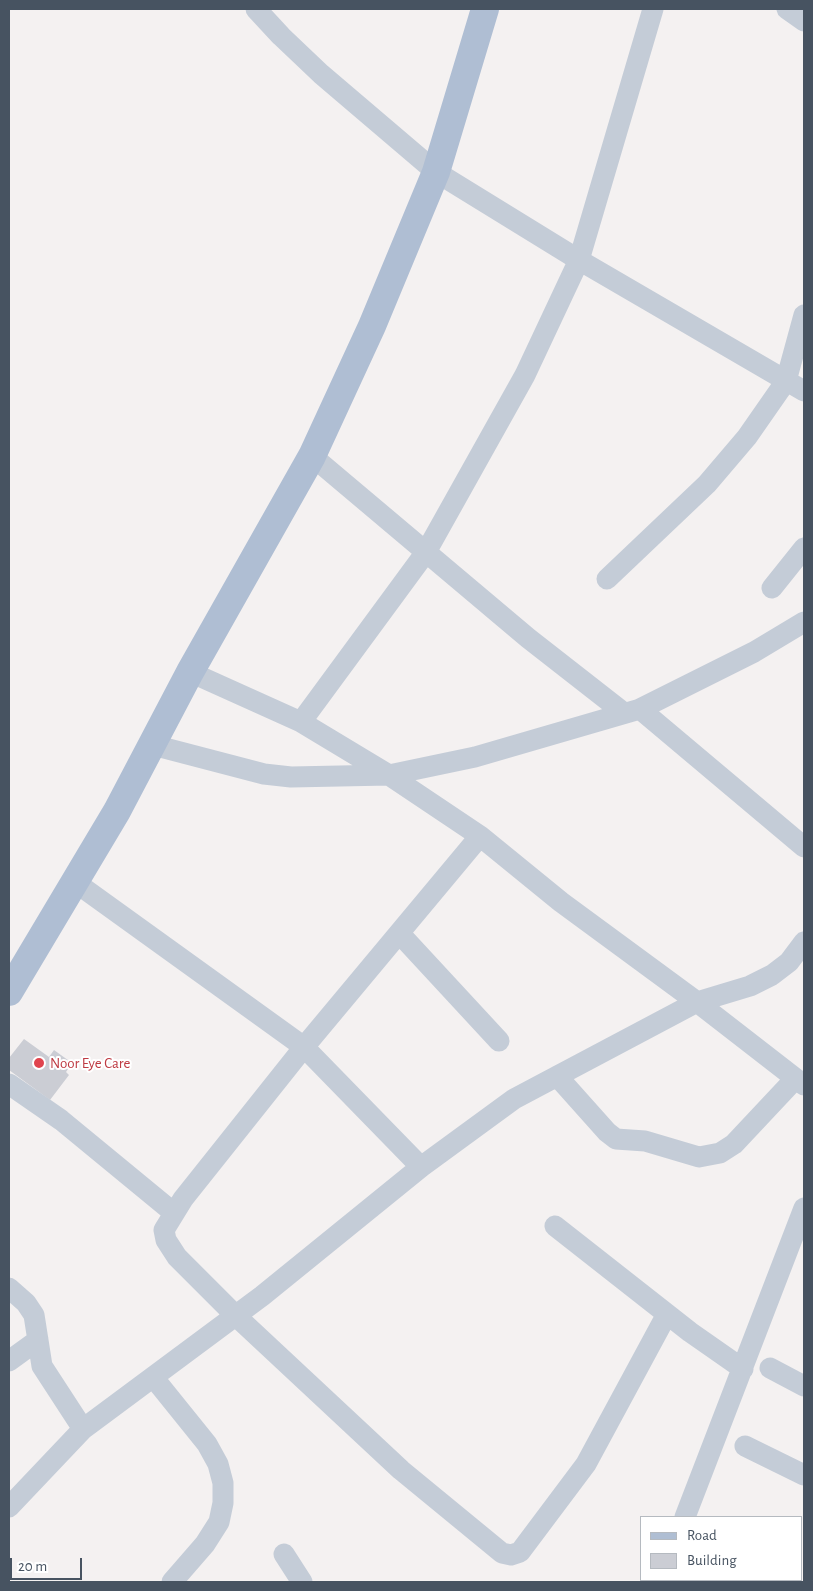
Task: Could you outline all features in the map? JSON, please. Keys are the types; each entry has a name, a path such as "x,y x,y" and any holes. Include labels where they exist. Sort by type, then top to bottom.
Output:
{"main road":[{"path":"9,992 75,882 153,745 190,672 312,456 372,326 436,172 485,9"}],"street":[{"path":"256,9 321,74 436,172 580,260 795,386"},
{"path":"301,722 426,552 526,375 580,260 653,9"},
{"path":"787,9 804,21"},
{"path":"607,578 707,484 747,437 795,386 804,315"},
{"path":"312,456 528,638 632,711 804,847"},
{"path":"772,588 804,548"},
{"path":"153,745 264,774 291,777 390,775 475,757 632,711 754,652 804,622"},
{"path":"190,672 301,722 390,775 480,836 561,902 697,1002 800,1082 734,1144 711,1157 699,1157 645,1141 616,1139 607,1132 557,1076"},
{"path":"480,836 304,1047 183,1198 164,1230 166,1240 177,1257 236,1316 401,1470 502,1553 511,1556 520,1552 586,1464 667,1314"},
{"path":"75,882 304,1047 421,1167"},
{"path":"400,934 499,1041"},
{"path":"9,1508 83,1429 236,1316 421,1167 514,1099 697,1002 750,986 772,975 789,962 804,942"},
{"path":"9,1084 61,1120 174,1213"},
{"path":"685,1516 804,1208"},
{"path":"555,1226 667,1314 743,1369"},
{"path":"9,1288 26,1303 34,1315 42,1366 83,1429"},
{"path":"9,1361 38,1340"},
{"path":"770,1368 804,1386"},
{"path":"153,1377 207,1444 218,1464 223,1483 223,1503 218,1522 205,1544 172,1582"},
{"path":"745,1446 804,1475"},
{"path":"284,1554 302,1582"}],"building":[{"path":"24,1039 49,1057 54,1050 72,1063 66,1072 69,1075 50,1100 9,1070 9,1058"}],"place":[{"name":"Noor Eye Care","path":"39,1063"}]}
